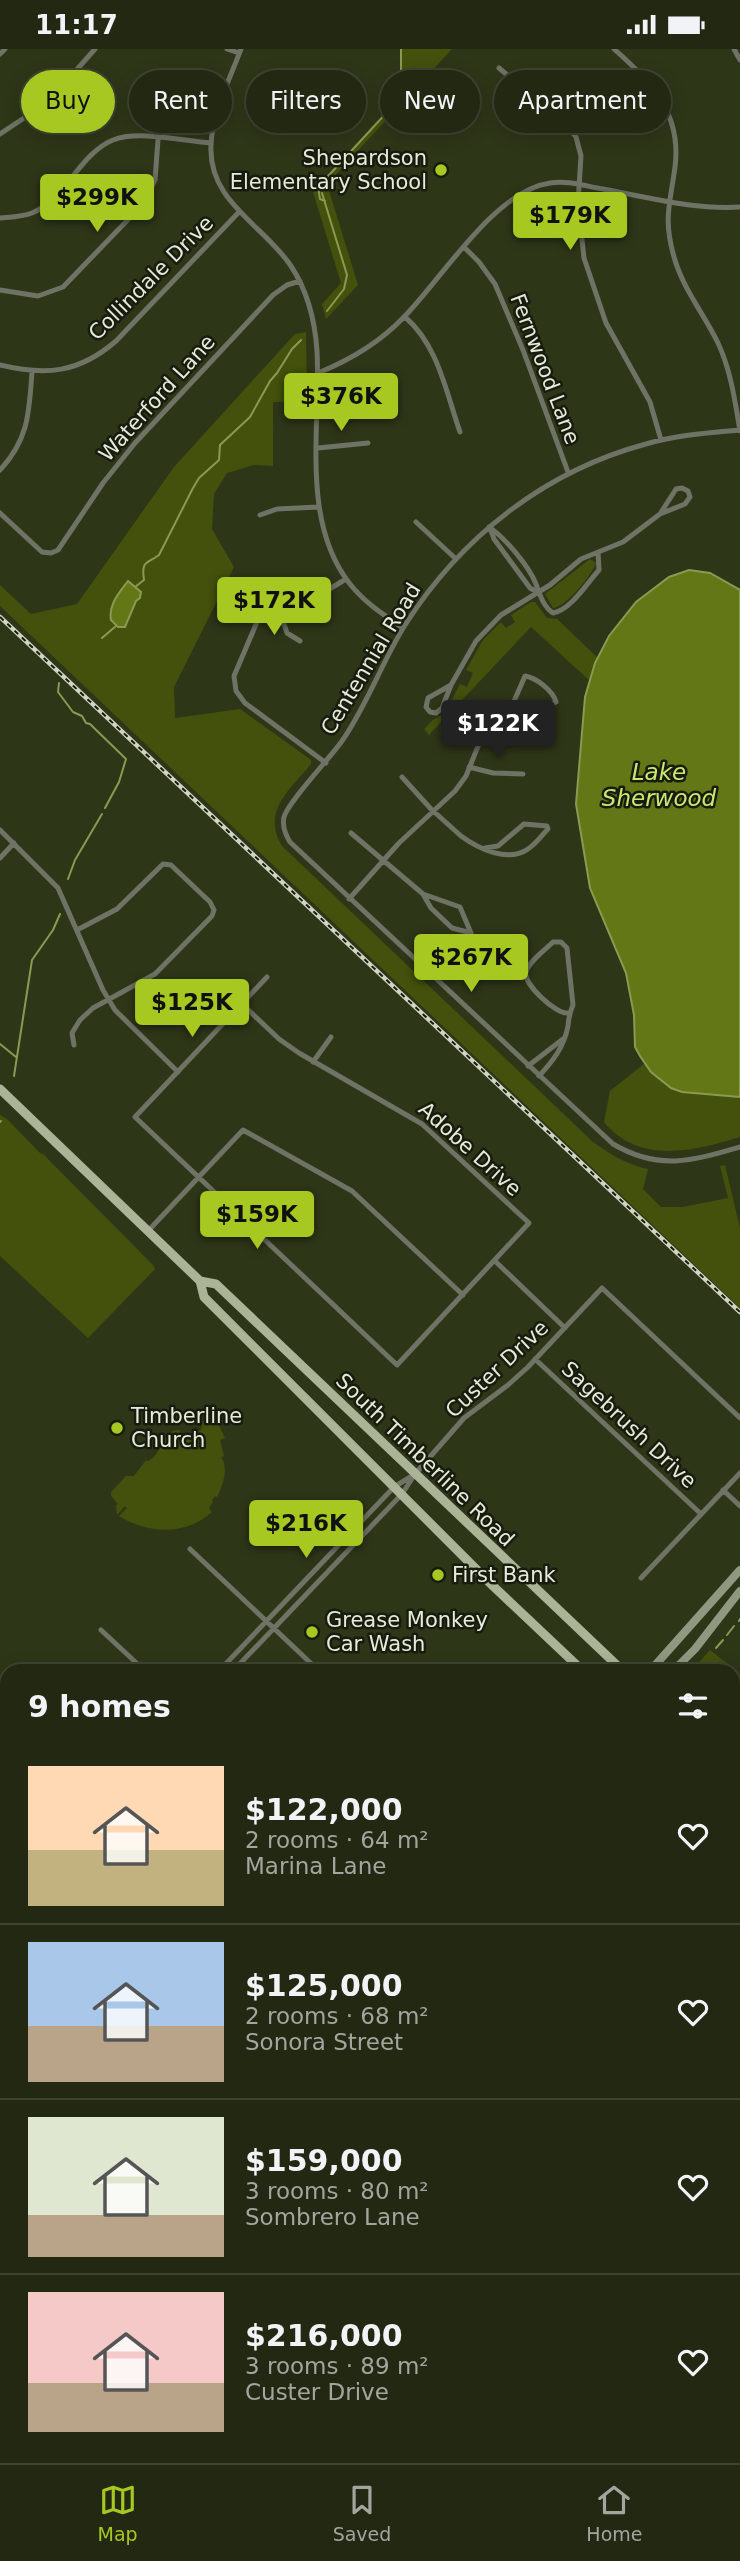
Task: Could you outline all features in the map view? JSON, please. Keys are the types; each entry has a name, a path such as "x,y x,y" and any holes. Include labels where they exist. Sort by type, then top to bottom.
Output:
{"main road":[{"name":"South Timberline Road","path":"0,1090 200,1281 204,1297 576,1664"},
{"name":"South Timberline Road","path":"200,1281 216,1284 616,1664"},
{"path":"656,1664 740,1570"},
{"path":"730,1604 740,1585"},
{"path":"680,1664 740,1591"},
{"path":"730,1604 740,1600"}],"street":[{"path":"0,54 5,49"},
{"path":"0,134 48,102 95,49"},
{"path":"227,49 240,51 214,124 212,165 219,185 239,212 273,243 300,281 313,315 318,373 318,507 329,547 346,579 370,605 403,628"},
{"path":"614,49 651,84 670,120 675,160 667,222 675,259 684,285 710,327 724,358 734,390 740,430"},
{"path":"734,49 740,60"},
{"path":"499,68 576,137 581,156 579,226 584,258 599,306 612,335 644,387 661,440"},
{"path":"0,290 38,296 55,292 69,283 148,197 155,180 158,133"},
{"path":"0,218 24,216 46,205 95,152 107,143 133,136 211,143"},
{"path":"318,373 362,352 405,317 464,247 493,216 520,194 562,181 701,207 740,207"},
{"name":"Collindale Drive","path":"0,365 32,372 67,368 94,358 105,350 239,212"},
{"name":"Fernwood Lane","path":"464,247 495,284 523,350 568,472"},
{"name":"Waterford Lane","path":"0,513 42,552 55,552 103,483 135,443 273,295 287,285 300,281"},
{"path":"405,317 420,332 433,352 460,432"},
{"path":"0,470 14,454 23,436 29,417 32,372"},
{"name":"Centennial Road","path":"349,899 290,842 283,824 286,811 326,763 356,718 403,628 428,592 456,559 489,527 537,490 568,472 599,458 661,440 740,430"},
{"path":"318,448 368,443"},
{"path":"451,685 428,698 426,707 430,712 436,713 442,708 471,649 488,627 581,559 623,542 660,514 685,505 690,497 688,491 676,489 660,514"},
{"path":"260,515 277,509 318,507"},
{"path":"416,522 456,559"},
{"path":"489,527 494,539 549,611 560,611 569,604 599,570 598,552"},
{"path":"326,763 245,703 235,687 234,676 257,622 267,612 278,606 323,593 346,579"},
{"path":"278,606 287,633 300,641"},
{"path":"508,715 556,700 539,683 525,676 508,715 481,739 455,791 434,809 349,899 613,1144 636,1156 652,1160 684,1161 740,1147"},
{"path":"453,717 481,739"},
{"path":"469,767 492,773 523,774"},
{"path":"402,777 461,836 485,848 511,856 527,850 548,829 547,826 524,824 498,845 485,848"},
{"path":"0,830 58,888 108,1000 122,1018 178,1072"},
{"path":"351,834 423,894 431,908 452,928 471,932 460,907 423,894"},
{"path":"0,858 14,843"},
{"path":"74,1045 72,1033 80,1020 93,1008 155,974 212,916 214,910 211,902 171,865 163,864 117,909 77,930"},
{"path":"539,1076 562,1046 568,1024 567,1013 572,1005 568,952 565,944 553,942 527,968 526,978 557,1011 567,1013"},
{"path":"267,977 135,1117 397,1365 495,1261"},
{"name":"Adobe Drive","path":"242,1004 279,1039 313,1062 422,1123 529,1223 495,1261"},
{"path":"313,1062 331,1037"},
{"path":"528,1066 563,1039"},
{"path":"148,1231 243,1130 352,1191 463,1295"},
{"name":"Sagebrush Drive","path":"495,1261 565,1328"},
{"name":"Custer Drive","path":"240,1664 402,1494 415,1474 464,1419 508,1385 602,1288 740,1418"},
{"name":"Sagebrush Drive","path":"535,1359 701,1514"},
{"path":"641,1578 740,1472"},
{"name":"Custer Drive","path":"226,1664 394,1487 415,1474"},
{"name":"Sagebrush Drive","path":"723,1490 740,1506"},
{"path":"190,1549 312,1664"},
{"path":"101,1630 137,1664"}],"shaded area":[{"path":"400,49 452,49 433,70 400,70"},
{"path":"380,120 380,127 327,184 358,285 326,319 322,304 341,283 313,192"},
{"path":"306,332 307,401 273,402 273,466 254,465 227,473 214,494 212,529 234,567 174,687 175,718 240,709 311,760 311,764 287,792 276,812 276,833 282,846 593,1142 619,1159 648,1169 643,1189 661,1207 683,1207 728,1198 720,1166 725,1165 740,1228 740,1308 0,606 0,585 31,614 77,604 174,467 295,334"},
{"path":"590,559 596,563 584,582 565,602 553,608 545,594"},
{"path":"535,602 547,618 557,619 598,658 590,681 531,627 429,735 424,729 445,713 460,684 467,687 473,673 466,670 483,640 501,622 506,628 515,622 511,615"},
{"path":"645,1063 654,1074 676,1088 700,1094 740,1097 740,1137 705,1147 668,1151 634,1144 618,1136 604,1122 610,1091"},
{"path":"0,1115 44,1155 155,1269 88,1338 0,1256"},
{"path":"203,1421 217,1421 225,1438 220,1440 224,1456 221,1457 225,1466 224,1476 217,1497 212,1500 209,1508 212,1512 191,1525 167,1530 142,1526 119,1516 127,1508 125,1506 117,1515 118,1504 111,1492 126,1476 134,1476 146,1460 153,1458 161,1447 159,1445 172,1431 179,1430 188,1437 189,1433 201,1430"},
{"path":"710,1650 728,1664 697,1664"}],"water":[{"name":"Lake Sherwood","path":"689,570 710,573 740,590 740,1097 682,1092 671,1088 651,1072 640,1056 635,1047 634,1015 626,973 590,888 576,804 585,697 595,663 609,636 636,602 669,577"},
{"path":"128,581 141,592 140,598 136,601 125,627 118,627 111,620 111,609"}],"waterway":[{"path":"325,201 320,199 318,187 401,97 401,49"},
{"path":"322,193 347,275 344,289 327,311"},
{"path":"135,587 144,580 143,569 146,563 159,555 199,478 219,460 220,445 250,417 270,381 301,340"},
{"path":"102,638 116,626"},
{"path":"59,683 58,692 73,712 82,716 86,723 126,759 119,782 105,808"},
{"path":"68,879 75,860 102,814"},
{"path":"14,1076 32,960 53,930 60,914"},
{"path":"0,1044 16,1057"},
{"path":"727,1635 734,1626"},
{"path":"716,1648 723,1640"}],"railway":[{"path":"0,617 740,1312"}],"place":[{"name":"Shepardson Elementary School","path":"441,170"},
{"name":"Timberline Church","path":"117,1428"},
{"name":"First Bank","path":"438,1575"},
{"name":"Grease Monkey Car Wash","path":"312,1632"}]}
